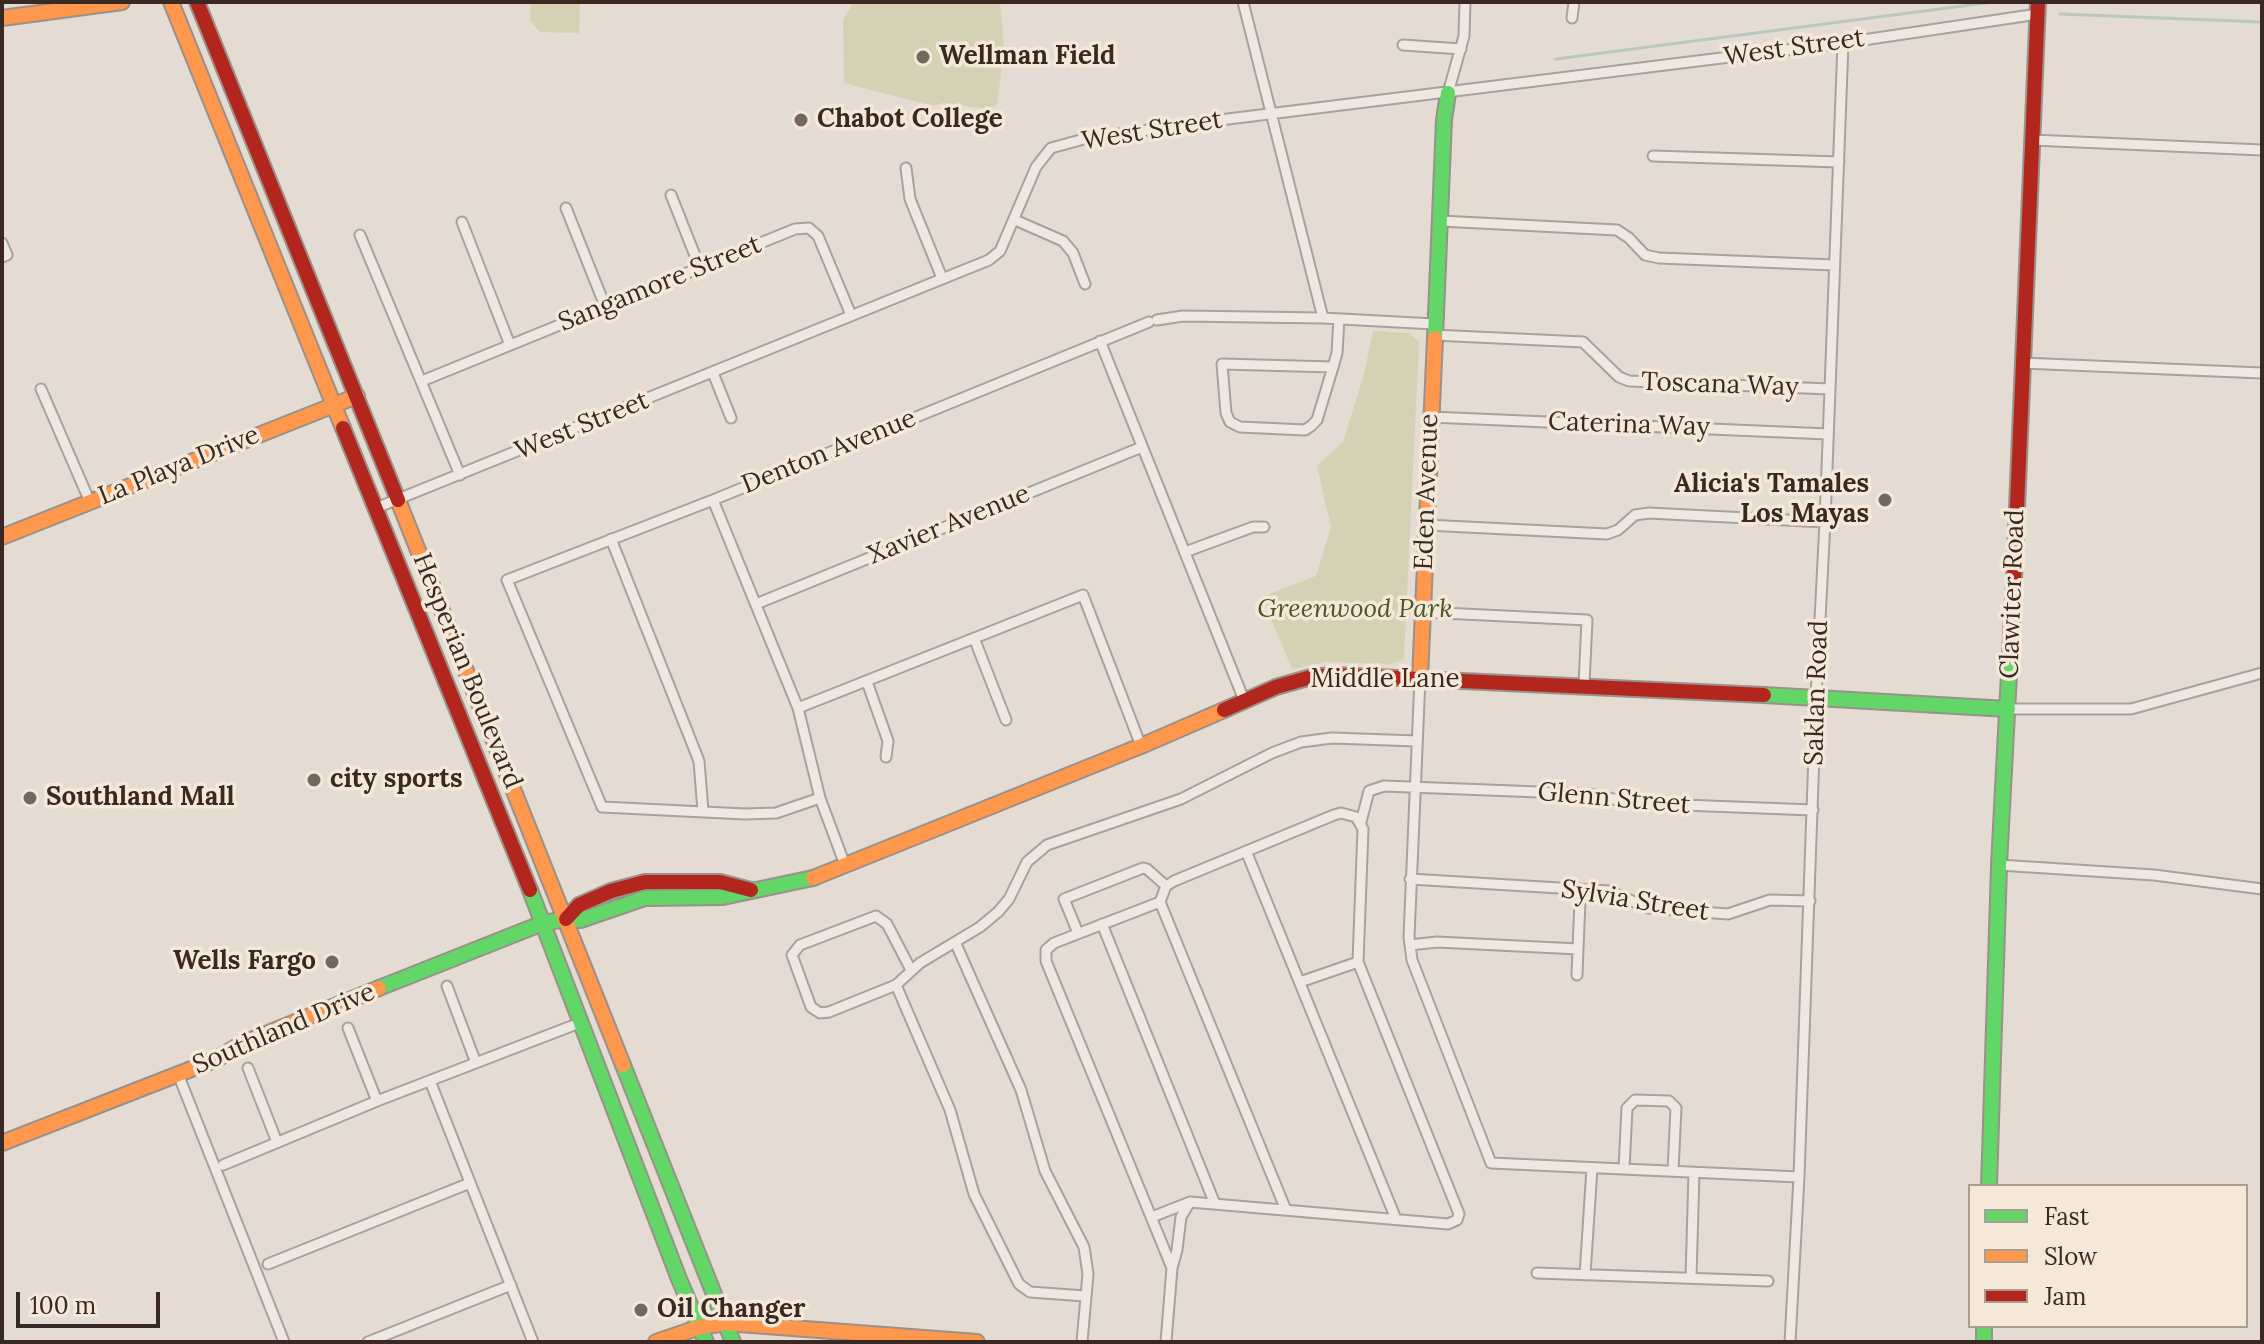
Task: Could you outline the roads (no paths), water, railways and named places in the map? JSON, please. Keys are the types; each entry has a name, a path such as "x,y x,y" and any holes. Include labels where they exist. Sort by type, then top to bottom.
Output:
{"main road":[{"path":"2,18 122,2"},
{"name":"Hesperian Boulevard","path":"171,2 543,923 706,1342"},
{"name":"Hesperian Boulevard","path":"197,2 733,1342"},
{"name":"Clawiter Road","path":"1989,1184 1999,865 2038,8"},
{"name":"Eden Avenue","path":"1420,678 1444,109 1448,93"},
{"name":"La Playa Drive","path":"2,537 357,396"},
{"name":"Middle Lane","path":"566,919 581,920 645,898 723,897 782,888 1141,746 1244,700 1311,677 1584,685 2008,709"},
{"name":"Southland Drive","path":"2,1143 217,1059 241,1044 279,1028 543,923 566,919"},
{"path":"656,1342 700,1327 726,1323 975,1342"}],"street":[{"path":"1243,2 1323,318"},
{"name":"Eden Avenue","path":"1448,93 1461,49 1465,2"},
{"path":"1572,18 1574,2"},
{"name":"West Street","path":"376,508 989,260 1000,251 1036,167 1051,148 1084,139 1272,114 1843,43 2038,8"},
{"name":"Saklan Road","path":"1790,1342 1843,43"},
{"path":"1403,45 1461,49"},
{"path":"2032,140 2262,150"},
{"path":"1653,156 1839,162"},
{"path":"906,168 910,199 942,278"},
{"path":"671,195 700,268"},
{"path":"566,208 605,306"},
{"path":"1015,220 1063,241 1073,253 1085,284"},
{"path":"1440,221 1617,230 1645,255 1659,258 1834,265"},
{"path":"462,222 510,345"},
{"name":"Sangamore Street","path":"422,381 795,229 809,228 818,236 851,315"},
{"path":"360,235 460,475"},
{"path":"2,243 4,256"},
{"name":"Denton Avenue","path":"703,811 602,807 507,580 713,500 1153,321 1183,316 1323,318 1434,329"},
{"path":"1333,367 1222,364 1226,413 1230,422 1240,427 1305,430 1317,420 1333,367 1337,353 1339,319"},
{"name":"Toscana Way","path":"1434,329 1583,342 1619,377 1629,381 1830,389"},
{"path":"1100,341 1244,700"},
{"path":"2022,363 2262,373"},
{"path":"713,373 731,418"},
{"path":"41,389 90,502"},
{"name":"Caterina Way","path":"1430,417 1828,434"},
{"name":"Xavier Avenue","path":"756,604 1142,447"},
{"path":"713,500 798,708 820,798 845,865"},
{"path":"1426,525 1607,534 1618,530 1635,515 1649,513 1825,522"},
{"path":"1185,552 1253,527 1264,527"},
{"path":"611,539 699,761 703,811 776,813 820,798"},
{"path":"798,708 1083,595 1141,746"},
{"path":"1422,612 1587,620 1584,685"},
{"path":"974,638 1006,720"},
{"path":"2008,709 2131,709 2262,673"},
{"name":"Eden Avenue","path":"1420,678 1410,879 1412,960 1491,1163 1592,1168"},
{"path":"867,682 888,741 886,757"},
{"path":"911,970 887,924 876,916 800,945 792,955 813,1010 829,1012 896,985 911,970 998,912 1009,899 1027,862 1047,845 1181,799 1272,753 1301,742 1332,738 1417,741"},
{"name":"Glenn Street","path":"1361,822 1369,791 1384,786 1591,794 1631,803 1813,810"},
{"path":"1152,1217 1190,1202 1448,1224 1454,1223 1459,1214 1358,962 1361,822 1351,815 1334,815 1166,886 1160,902 1286,1210"},
{"path":"1246,851 1396,1219"},
{"path":"1999,865 2154,875 2262,889"},
{"path":"1078,933 1064,899 1143,868 1166,886"},
{"name":"Sylvia Street","path":"1410,879 1609,891 1648,908 1728,914 1770,900 1810,901"},
{"path":"1577,975 1580,901"},
{"path":"1160,902 1049,946 1046,961 1172,1268"},
{"path":"1102,924 1215,1204"},
{"path":"955,942 1021,1090 1045,1171 1084,1247 1088,1266 1082,1342"},
{"path":"1410,945 1437,942 1578,949"},
{"path":"1300,982 1358,962"},
{"path":"896,985 950,1110 974,1194 1021,1288 1030,1292 1085,1296"},
{"path":"447,986 476,1063"},
{"path":"223,1165 377,1101 582,1022"},
{"path":"348,1028 377,1101"},
{"path":"248,1068 277,1142"},
{"path":"178,1074 284,1342"},
{"path":"430,1081 533,1342"},
{"path":"1624,1169 1627,1108 1635,1100 1646,1100 1669,1101 1676,1108 1673,1171"},
{"path":"1585,1275 1592,1168 1799,1177"},
{"path":"1691,1278 1694,1172"},
{"path":"268,1264 470,1183"},
{"path":"1166,1342 1172,1268 1181,1217 1190,1202"},
{"path":"1537,1273 1768,1281"},
{"path":"368,1342 511,1285"}],"waterway":[{"path":"1556,59 1993,2"},
{"path":"2060,14 2262,22"}],"place":[{"name":"Wellman Field","path":"923,57"},
{"name":"Chabot College","path":"801,120"},
{"name":"Alicia's Tamales Los Mayas","path":"1885,500"},
{"name":"city sports","path":"314,780"},
{"name":"Southland Mall","path":"30,798"},
{"name":"Wells Fargo","path":"332,962"},
{"name":"Oil Changer","path":"641,1310"}],"park label":[{"name":"Greenwood Park","path":"1355,610"}]}
